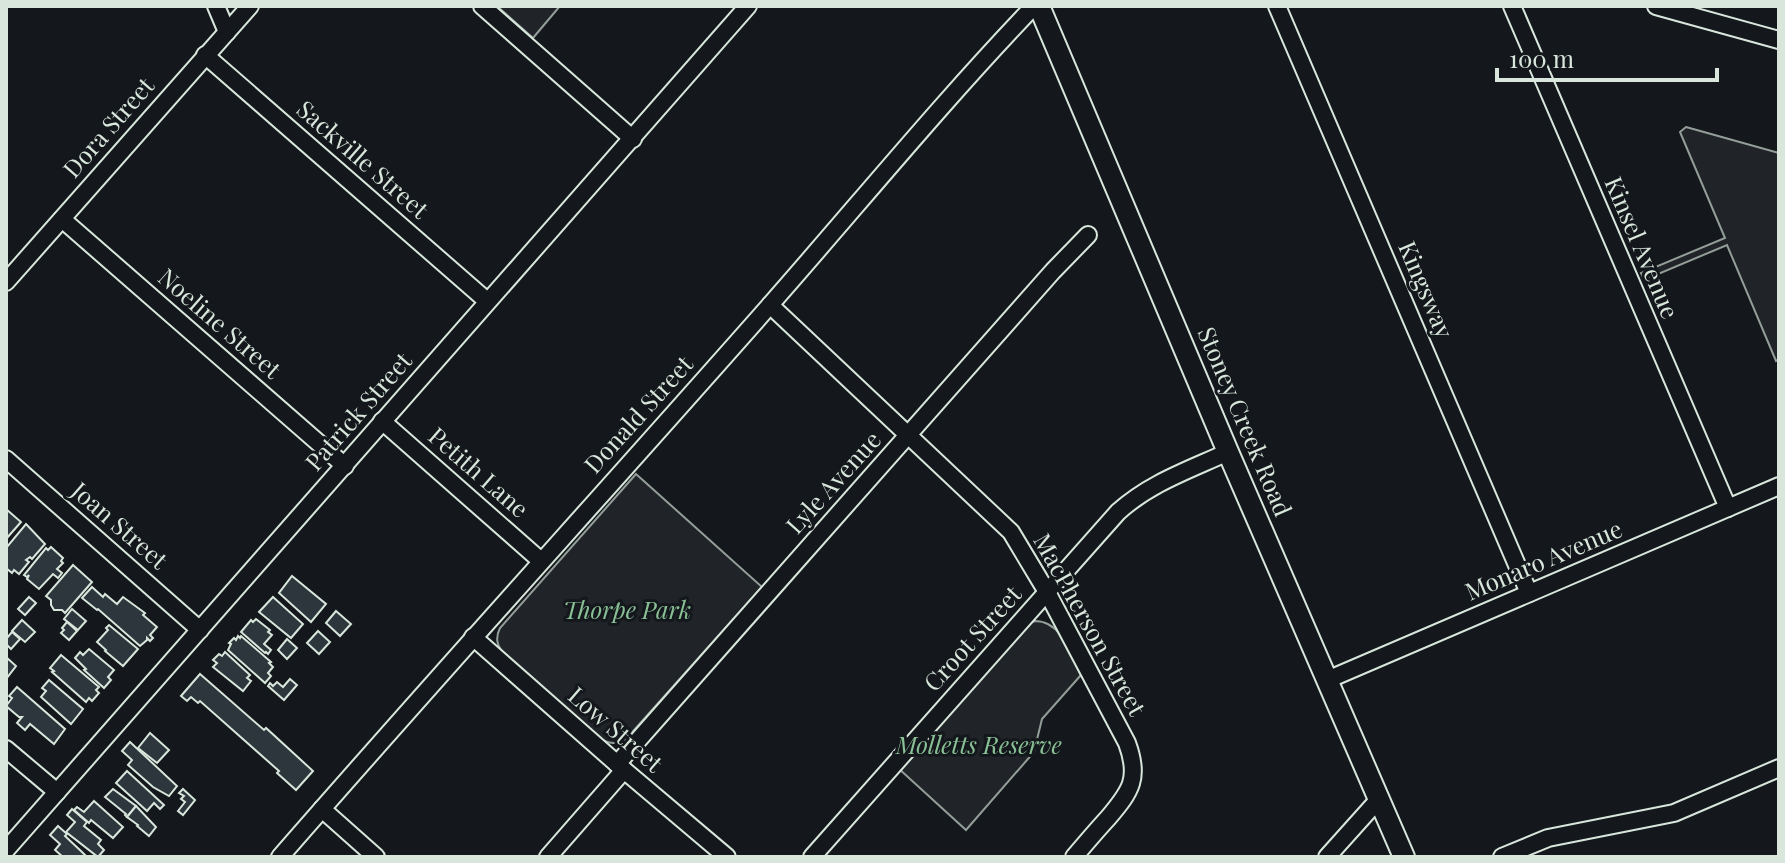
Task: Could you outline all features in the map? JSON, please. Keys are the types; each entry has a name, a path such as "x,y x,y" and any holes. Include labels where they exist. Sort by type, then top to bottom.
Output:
{"main road":[{"name":"Stoney Creek Road","path":"1037,6 1404,857"}],"street":[{"path":"216,6 227,32"},
{"name":"Dora Street","path":"6,282 250,6"},
{"path":"482,6 633,139"},
{"name":"Patrick Street","path":"6,850 748,6"},
{"name":"Donald Street","path":"280,857 931,119 1037,6"},
{"name":"Kingsway","path":"1277,6 1529,593"},
{"name":"Kinsel Avenue","path":"1512,6 1728,508"},
{"path":"1519,22 1526,6"},
{"path":"1656,6 1779,40"},
{"name":"Sackville Street","path":"205,55 487,301"},
{"name":"Noeline Street","path":"62,219 345,466"},
{"name":"Lyle Avenue","path":"548,857 620,767 1053,271 1088,235"},
{"name":"MacPherson Street","path":"770,305 1011,532 1047,592 1132,757 1131,785 1125,799 1074,857"},
{"name":"Petith Lane","path":"382,421 541,561"},
{"name":"Croot Street","path":"812,857 1118,512 1152,486 1228,452"},
{"name":"Joan Street","path":"6,459 200,630"},
{"name":"Monaro Avenue","path":"1327,680 1779,486"},
{"name":"Low Street","path":"473,637 727,857"},
{"path":"6,749 57,792"},
{"path":"1502,857 1548,838 1674,813 1779,768"},
{"path":"1327,857 1379,799"},
{"path":"322,809 376,857"}],"green space":[{"path":"497,6 560,6 533,38"},
{"path":"1686,127 1779,153 1779,359 1776,361 1727,245 1644,280 1641,273 1725,238 1680,132"},
{"name":"Thorpe Park","path":"636,474 762,587 627,738 611,743 600,739 503,653 497,638 500,628"},
{"name":"Molletts Reserve","path":"1035,621 1044,622 1059,633 1081,675 1042,719 1034,752 966,830 898,768"}],"building":[{"path":"6,509 21,522 6,539"},
{"path":"26,524 45,544 32,559 26,560 29,562 19,574 14,570 12,573 6,568 6,548"},
{"path":"51,547 63,558 57,569 62,573 58,578 53,574 39,589 27,579 29,575 24,575 46,548"},
{"path":"73,565 92,582 65,613 54,610 46,596"},
{"path":"292,576 326,604 311,622 279,593"},
{"path":"92,587 117,604 123,597 145,613 143,615 157,627 150,635 153,638 150,641 147,638 140,646 82,598"},
{"path":"29,597 36,603 25,615 18,609"},
{"path":"273,597 303,624 291,638 259,612"},
{"path":"72,609 86,621 78,630 64,619"},
{"path":"336,611 351,624 340,636 326,623"},
{"path":"256,619 272,635 264,644 271,650 268,654 241,632 251,620"},
{"path":"22,620 35,632 25,642 12,631"},
{"path":"67,622 77,631 69,640 61,633"},
{"path":"109,625 138,649 123,666 97,642"},
{"path":"318,631 330,642 319,654 307,643"},
{"path":"12,632 20,639 11,649 6,639"},
{"path":"238,636 271,662 273,667 268,673 271,676 265,683 228,650 229,643"},
{"path":"287,639 297,648 287,659 278,650"},
{"path":"89,649 114,670 104,688 75,658"},
{"path":"225,652 250,675 247,678 251,681 243,691 213,667 217,663 213,660"},
{"path":"61,655 99,687 96,690 99,693 92,701 89,698 86,702 52,672 50,668"},
{"path":"6,657 16,666 6,679"},
{"path":"200,674 313,771 296,790 200,701 198,703 191,697 187,701 181,696"},
{"path":"290,679 297,685 284,700 268,686 277,682 283,687"},
{"path":"49,680 83,709 71,724 41,697 46,691 42,688"},
{"path":"17,687 65,729 54,744 30,724 25,730 17,723 22,717 6,706 12,698 9,696"},
{"path":"150,733 169,750 157,763 138,748"},
{"path":"130,742 177,786 169,796 153,787 128,765 132,760 122,751"},
{"path":"127,771 164,805 160,809 154,803 147,811 116,783"},
{"path":"113,789 136,806 127,817 105,797"},
{"path":"183,789 195,800 183,815 178,811 185,802 181,799 184,796 179,793"},
{"path":"94,801 123,827 113,838 74,810 77,807 84,812"},
{"path":"136,806 156,827 149,836 127,817"},
{"path":"72,809 87,822 84,826 101,840 98,844 104,850 98,857 66,832 75,822 67,815"},
{"path":"58,826 85,857 63,857 55,850 60,844 50,835"}]}
